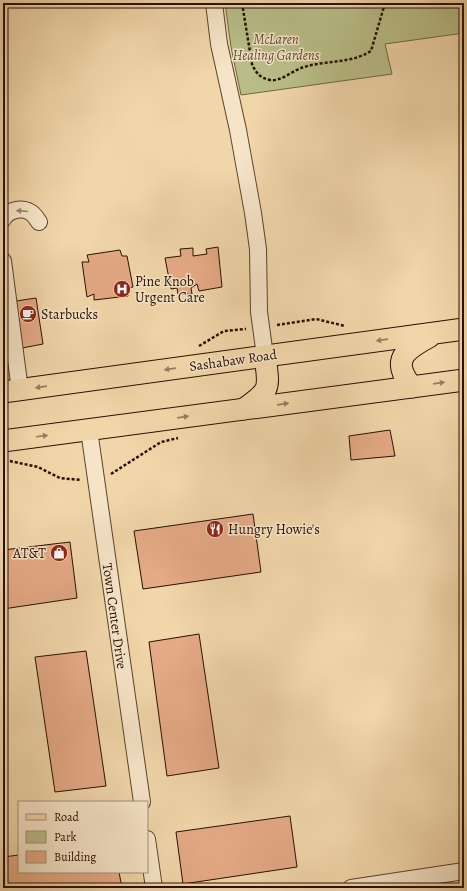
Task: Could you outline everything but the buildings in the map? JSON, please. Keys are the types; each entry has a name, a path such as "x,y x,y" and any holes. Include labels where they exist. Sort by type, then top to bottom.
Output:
{"main road":[{"name":"Sashabaw Road","path":"11,391 464,329"},
{"path":"412,387 402,373 401,368 403,356 410,347 435,333"},
{"path":"244,409 261,397 267,387 268,379 265,356"},
{"path":"3,441 464,380"}],"street":[{"path":"214,3 219,44 238,130 253,213 258,249 260,328 265,356"},
{"path":"3,218 6,214 13,211 23,210 31,212 40,222"},
{"path":"3,261 11,391"},
{"name":"Town Center Drive","path":"89,430 142,801"},
{"path":"148,846 154,888"},
{"path":"351,888 464,871"}],"path":[{"path":"242,3 252,64 255,72 262,78 271,81 279,79 303,67 362,57 371,51 385,3"},
{"path":"193,349 224,332 316,319 351,327"},
{"path":"3,461 7,460 38,467 60,478 80,480 113,474 160,442 181,437"}],"green space":[{"name":"McLaren Healing Gardens","path":"225,3 464,3 464,33 385,44 392,74 241,95 231,47"}],"place":[{"name":"Pine Knob Urgent Care","path":"122,289"},
{"name":"Starbucks","path":"28,314"},
{"name":"Hungry Howie's","path":"215,529"},
{"name":"AT&T","path":"59,553"}]}
